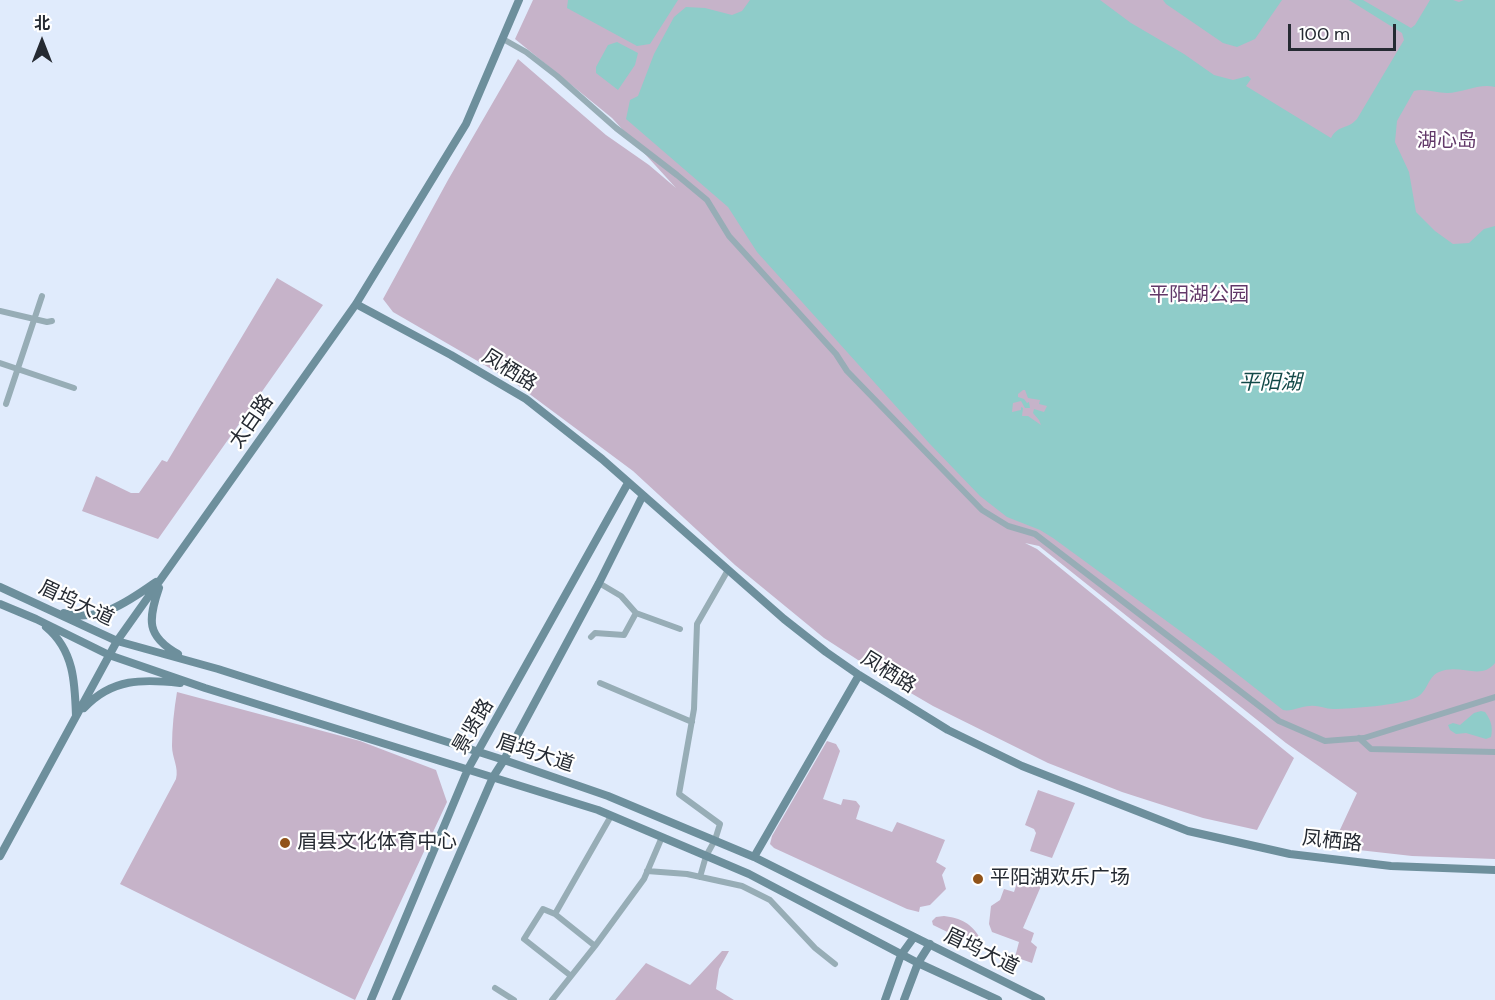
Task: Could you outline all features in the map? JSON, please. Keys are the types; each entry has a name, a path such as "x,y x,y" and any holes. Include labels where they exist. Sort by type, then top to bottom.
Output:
{"main road":[{"name":"太白路","path":"0,856 117,641 356,304 466,124 519,0"},
{"name":"凤栖路","path":"356,304 451,355 526,399 643,495 784,619 859,675 948,730 1022,766 1188,831 1290,854 1391,866 1495,870"},
{"name":"景贤路","path":"371,1000 468,769 628,483"},
{"name":"景贤路","path":"396,1000 493,777 599,583 643,495"},
{"path":"45,608 73,616 99,614 125,604 162,579"},
{"path":"162,579 152,610 151,628 162,646 192,662"},
{"name":"眉坞大道","path":"0,587 117,641 192,662 504,760 608,796 754,857 1041,1000"},
{"name":"眉坞大道","path":"0,604 109,655 611,816 749,874 902,955 998,1000"},
{"path":"36,619 56,635 66,651 73,670 76,717"},
{"path":"754,857 859,675"},
{"path":"76,717 91,700 130,680 195,684"},
{"path":"885,1000 902,955 914,937"},
{"path":"904,1000 918,963 930,944"}],"street":[{"path":"503,39 526,52 557,76 616,128 678,174 707,200 729,236 836,354 847,371 982,510 1008,526 1035,534 1279,721 1325,741 1359,738 1495,698"},
{"path":"6,404 16,368 42,296"},
{"path":"0,311 47,322 52,321"},
{"path":"0,363 74,388"},
{"path":"700,877 705,856 715,840 720,824 680,794 694,708 697,624 728,570"},
{"path":"599,583 621,596 636,613 680,629"},
{"path":"591,637 595,633 624,636 636,613"},
{"path":"600,682 692,722"},
{"path":"1359,738 1371,749 1495,752"},
{"path":"555,914 611,816"},
{"path":"552,1000 644,879 663,837"},
{"path":"648,871 700,877 742,886 770,900 815,948 836,964"},
{"path":"571,976 524,939 543,909 555,914 595,946"},
{"path":"495,988 514,1000"}],"green space":[{"name":"平阳湖公园","path":"533,0 1495,0 1495,859 1412,856 1332,847 1357,793 1286,743 1039,546 1025,543 1037,549 1294,758 1257,830 1203,818 1122,792 1048,763 933,706 824,638 735,565 633,471 512,381 393,312 383,299 518,59 606,135 649,165 676,188 612,118 515,39"},
{"path":"277,278 323,305 158,539 82,511 96,476 131,493 139,493 162,460 167,462"},
{"name":"眉县文化体育中心","path":"177,692 360,741 436,770 447,802 355,1000 120,884 176,779 177,770 172,746"},
{"path":"827,741 836,744 840,751 823,799 841,805 843,799 856,801 860,806 856,819 892,832 897,822 945,840 936,862 946,868 942,875 946,889 930,905 920,907 919,912 907,909 774,848 770,844 772,836"},
{"path":"1038,790 1075,803 1052,858 1030,851 1036,833 1034,829 1025,825"},
{"path":"1021,871 1044,879 1023,928 1034,933 1031,942 1037,947 1032,963 1015,957 1019,942 992,932 989,924 991,906 1000,900 1004,889 1014,892"},
{"path":"936,917 956,918 969,925 980,938 976,944 933,925 932,921"},
{"path":"722,951 729,951 719,969 716,989 734,1000 615,1000 646,963 690,985"}],"water":[{"path":"568,0 678,0 650,44 637,46 567,8"},
{"name":"平阳湖","path":"750,0 1100,0 1131,23 1184,54 1214,75 1233,80 1248,76 1251,79 1246,86 1331,138 1337,131 1357,119 1404,40 1402,33 1349,0 1363,0 1411,28 1430,0 1459,2 1495,0 1495,87 1483,86 1447,93 1414,91 1397,121 1395,142 1409,172 1416,212 1435,231 1453,244 1469,243 1484,229 1495,226 1495,663 1483,671 1455,669 1439,672 1432,677 1419,696 1398,703 1330,709 1313,706 1283,710 1213,655 1053,538 1040,530 1007,517 980,496 929,443 757,252 728,207 626,119 630,100 638,96 654,54 674,17 686,7 705,8 732,15 742,11","holes":["1025,390 1028,398 1040,400 1039,404 1047,406 1044,412 1034,409 1033,413 1041,425 1028,416 1022,416 1023,408 1021,407 1021,410 1012,412 1013,403 1021,401 1025,408 1030,408 1029,402 1018,397 1018,394"]},
{"path":"1163,0 1282,0 1255,39 1237,47 1223,43"},
{"path":"617,42 638,53 635,65 618,90 596,73 596,67 608,45"},
{"path":"1485,712 1490,721 1491,737 1486,739 1466,733 1456,734 1450,730 1448,725 1453,723 1460,725 1474,713"}],"place":[{"name":"眉县文化体育中心","path":"285,843"},
{"name":"平阳湖欢乐广场","path":"978,879"}],"park label":[{"name":"湖心岛","path":"1447,142"}]}
